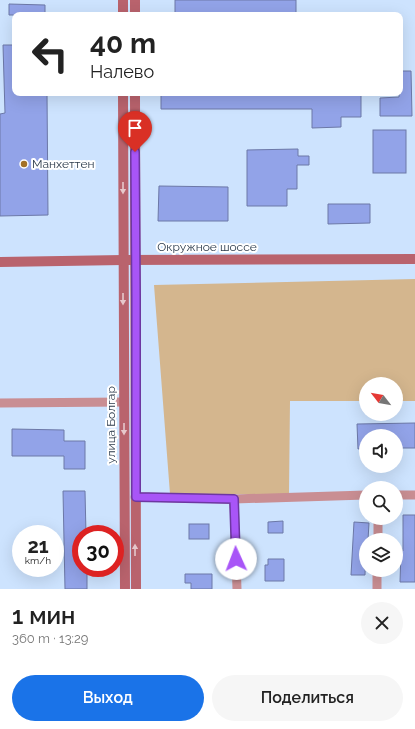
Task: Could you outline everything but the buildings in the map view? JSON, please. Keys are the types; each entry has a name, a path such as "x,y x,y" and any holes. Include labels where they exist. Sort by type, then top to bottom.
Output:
{"street":[{"path":"123,0 123,12"},
{"path":"135,0 135,12"},
{"name":"улица Болгар","path":"123,96 125,589"},
{"name":"улица Болгар","path":"135,96 136,589"},
{"name":"Окружное шоссе","path":"0,262 415,259"},
{"path":"0,403 124,402"},
{"path":"403,495 415,495"},
{"path":"136,497 234,499 359,496"},
{"path":"234,499 237,589"},
{"path":"377,577 377,589"}],"shaded area":[{"path":"415,279 415,401 403,401 403,377 359,377 359,401 290,401 289,494 170,494 154,285"}],"place":[{"name":"Манхеттен","path":"24,164"}],"route":[{"path":"135,152 136,497 234,499 236,559"}]}
